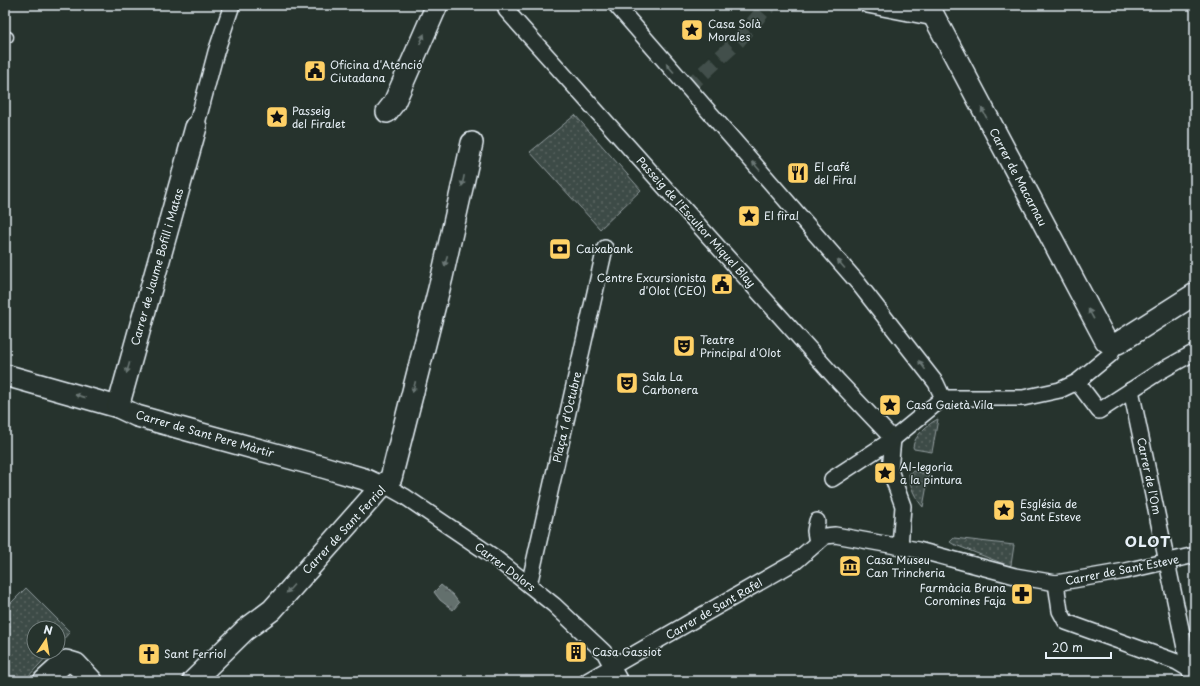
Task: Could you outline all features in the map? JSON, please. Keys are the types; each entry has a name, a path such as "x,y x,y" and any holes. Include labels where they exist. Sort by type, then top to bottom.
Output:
{"street":[{"path":"196,127 216,52 232,5"},
{"path":"387,112 394,103 437,5"},
{"name":"Passeig de l'Escultor Miquel Blay","path":"512,5 506,10 839,382 893,439"},
{"path":"616,5 858,283 936,383 943,398"},
{"path":"867,5 931,11"},
{"name":"Carrer de Macarnau","path":"931,11 1092,316 1106,341 1114,344"},
{"name":"Carrer de Jaume Bofill i Matas","path":"118,407 196,127"},
{"name":"Carrer de Sant Ferriol","path":"193,681 245,630 272,610 381,487 391,478 454,223 472,142"},
{"name":"Plaça 1 d'Octubre","path":"529,585 605,248"},
{"path":"832,479 893,439 943,398 1023,398 1060,390 1080,380 1111,354 1114,344 1118,343 1195,294"},
{"path":"1080,380 1100,411 1158,372 1195,352"},
{"name":"Carrer de Sant Pere Màrtir","path":"5,375 118,407 137,416 323,466 364,479 381,487"},
{"name":"Carrer de l'Om","path":"1131,390 1193,675"},
{"path":"893,439 890,470 903,506 900,547"},
{"name":"Carrer Dolors","path":"381,487 388,487 404,496 494,557 554,605 604,652 620,681"},
{"path":"817,521 814,531 817,542"},
{"name":"Carrer de Sant Esteve","path":"817,542 825,536 835,535 900,547 1015,576 1056,583 1125,571 1195,555"},
{"name":"Carrer de Sant Rafel","path":"587,681 795,562 817,542"},
{"path":"1056,583 1060,611 1066,622 1177,662 1184,665 1193,675"},
{"path":"44,681 66,661 76,664 92,681"}],"shaded area":[{"path":"575,115 641,190 600,229 530,152"},
{"path":"938,419 932,452 914,449 914,443 919,434"},
{"path":"913,471 929,474 923,507 915,496 910,483 909,474"},
{"path":"954,538 1014,545 1011,565 1009,566 953,544 950,542"},
{"path":"26,588 58,620 26,620 26,660 44,660 25,680 5,680 5,609"},
{"path":"66,628 70,632 66,636"}],"water":[{"path":"441,585 453,595 459,603 453,610 440,600 434,592"}],"tunnel":[{"path":"687,88 738,41 764,10 771,5"}],"place":[{"name":"Casa Solà Morales","path":"692,30"},
{"name":"Oficina d'Atenció Ciutadana","path":"315,71"},
{"name":"Passeig del Firalet","path":"277,117"},
{"name":"El café del Firal","path":"798,173"},
{"name":"El firal","path":"749,216"},
{"name":"Caixabank","path":"560,249"},
{"name":"Centre Excursionista d'Olot (CEO)","path":"722,284"},
{"name":"Teatre Principal d'Olot","path":"684,346"},
{"name":"Sala La Carbonera","path":"627,383"},
{"name":"Casa Gaietà Vila","path":"890,405"},
{"name":"Al-legoria a la pintura","path":"885,473"},
{"name":"Església de Sant Esteve","path":"1004,510"},
{"name":"Casa Museu Can Trincheria","path":"850,566"},
{"name":"Farmàcia Bruna Coromines Faja","path":"1022,594"},
{"name":"Casa Gassiot","path":"576,652"},
{"name":"Sant Ferriol","path":"149,654"}],"district":[{"name":"OLOT","path":"1148,542"}]}
